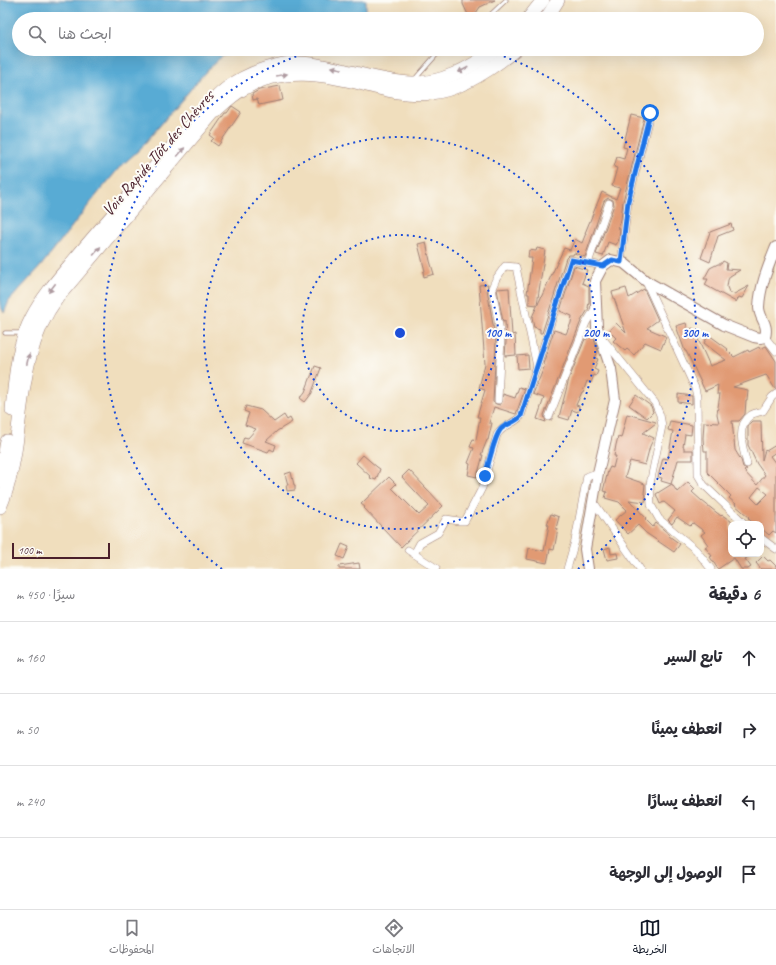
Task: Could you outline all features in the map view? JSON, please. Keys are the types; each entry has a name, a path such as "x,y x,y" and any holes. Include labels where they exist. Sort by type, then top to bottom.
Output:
{"highway":[{"path":"534,12 543,0"},
{"path":"550,12 558,0"},
{"name":"Voie Rapide Ilôt des Chèvres","path":"0,481 17,366 25,333 32,317 42,301 76,258 211,102 226,88 242,78 262,69 286,64 314,64 391,80 412,83 429,82 450,76 467,68 485,56"},
{"name":"Voie Rapide Ilôt des Chèvres","path":"0,507 7,490 12,467 28,359 35,337 44,317 57,298 212,114 225,102 254,83 288,74 314,74 394,92 422,94 433,93 459,86 471,80 507,56"}],"street":[{"path":"621,262 628,202 650,113"},
{"path":"588,263 609,203"},
{"path":"765,337 767,331 766,326 759,309 764,276 776,247"},
{"path":"436,569 411,552 420,542 438,533 446,519 465,521 482,488 497,435 502,428 517,421 521,416 571,260 603,266"},
{"path":"588,569 585,549 598,473 615,400 610,369 597,327 595,281 603,266 612,260 624,263 646,281 724,325 754,337 765,337 776,343"},
{"path":"498,400 500,337 492,288 505,266 516,267 536,367"},
{"path":"646,281 695,388 697,396 698,475 704,485 743,521"},
{"path":"549,417 586,323 596,307"},
{"path":"599,334 655,403 660,415 662,426 650,484 651,504 659,519 696,550 711,569"},
{"path":"765,337 776,351"},
{"path":"747,464 741,440 744,422 752,414 764,411 772,397 776,394"},
{"path":"567,569 575,541 587,476 598,473"},
{"path":"593,501 640,569"},
{"path":"764,540 776,549"}],"lane":[{"path":"493,12 506,0"},
{"path":"412,83 435,56"},
{"path":"6,334 25,333"}],"water":[{"path":"0,0 366,0 366,9 364,12 12,12 12,56 222,56 207,70 140,149 119,168 40,267 9,301 4,313 0,305"}],"building":[{"path":"463,0 495,0 480,7 477,12 467,12"},
{"path":"280,86 283,100 259,105 257,99 253,100 252,94 259,90"},
{"path":"232,106 241,112 218,146 211,141 214,138 210,135 225,113 227,113"},
{"path":"631,115 644,118 623,201 621,220 618,228 620,229 619,239 616,245 608,242 603,256 596,254 614,205 613,200 608,198 604,201 585,257 574,253 566,258 542,333 540,333 540,329 534,327 532,317 564,248 570,250 575,239 582,243 602,192 616,199 620,188 612,186 617,168 614,167 617,157 624,159 627,148 623,147"},
{"path":"731,224 733,230 718,236 710,262 701,258 710,232"},
{"path":"426,242 434,274 424,277 423,272 425,271 418,244"},
{"path":"537,248 545,250 537,305 529,304 529,294 527,294 532,258 528,258 529,250 536,251"},
{"path":"723,261 727,263 726,269 740,270 730,276 728,280 727,287 729,292 734,294 749,286 742,298 739,297 736,302 705,285 708,279 704,279 710,268 721,264"},
{"path":"574,266 587,270 582,283 589,286 589,308 581,321 544,415 546,422 537,419 544,398 533,394 545,365 543,364 554,330 566,334 571,323 572,316 560,311"},
{"path":"488,284 487,289 496,343 493,402 500,405 503,394 515,398 519,387 525,389 516,414 494,407 489,423 492,423 488,440 481,455 483,455 477,477 468,475 470,464 468,463 474,448 470,447 473,439 476,440 480,417 477,417 485,390 479,388 485,364 479,285"},
{"path":"509,288 512,335 515,334 516,355 505,356 505,321 503,322 497,289"},
{"path":"626,288 629,298 644,289 658,320 647,328 666,337 661,349 645,342 634,355 627,349 625,351 613,341 616,338 609,331 616,323 626,333 612,292"},
{"path":"686,323 688,330 693,328 710,366 726,360 704,343 709,335 728,349 727,350 734,357 748,350 749,352 759,347 760,349 766,346 776,361 776,389 766,375 733,387 748,390 745,414 739,421 732,421 735,450 743,467 747,469 744,471 757,485 765,475 757,464 748,445 748,426 750,423 752,421 761,421 762,460 765,450 766,451 776,445 776,452 770,456 776,464 776,533 773,531 769,535 764,531 764,521 751,521 748,518 749,517 729,498 731,496 707,472 707,451 704,451 703,438 704,422 719,423 717,414 720,394 717,394 718,385 705,391 685,351 676,326","holes":["759,487 768,494 758,504 751,497"]},
{"path":"589,335 593,336 598,351 595,358 598,359 594,369 598,371 596,376 594,375 591,383 587,381 576,405 579,406 578,412 572,410 569,420 559,417 569,379 585,339 587,339"},
{"path":"528,355 529,368 518,369 517,356"},
{"path":"315,366 321,368 312,393 305,402 300,398 305,392"},
{"path":"678,394 692,396 692,404 678,402"},
{"path":"636,395 651,406 653,412 647,418 629,405"},
{"path":"246,406 261,410 274,422 284,415 287,420 290,418 292,422 277,431 266,441 276,445 274,451 270,449 268,452 242,443 244,437 248,438 256,429 245,425 249,413 244,411"},
{"path":"627,414 656,422 643,433 654,438 650,446 645,465 630,461 625,477 645,484 645,502 629,500 653,527 656,523 670,535 669,536 680,544 674,552 646,533 638,525 628,534 615,520 627,510 619,502 605,498 607,492 603,491 608,471 610,467 613,468 618,437 621,438"},
{"path":"670,421 692,425 691,435 685,434 683,447 684,450 693,450 693,460 678,460 671,484 661,481 662,478 658,477 663,458 668,459 673,431 668,430"},
{"path":"363,455 380,469 376,480 370,478 371,477 356,463"},
{"path":"409,470 443,506 401,547 361,504 389,477 396,484 392,488 419,515 429,506 402,477"},
{"path":"291,472 295,490 287,491 286,485 288,485 285,474"},
{"path":"688,482 695,489 692,492 721,516 722,515 731,521 728,521 728,557 748,557 745,559 751,567 748,569 741,569 734,558 718,569 710,557 712,556 705,547 708,545 701,535 705,532 693,523 690,526 677,517 672,524 668,520 675,511 664,502 660,504 656,494 672,484 677,492"},
{"path":"551,514 559,517 556,528 558,529 554,550 550,549 547,563 527,559 529,548 544,551 549,525 547,524"},
{"path":"342,544 349,547 344,559 337,556"},
{"path":"610,547 611,554 617,553 618,558 607,560 604,549"},
{"path":"764,557 776,566 776,569 761,569 756,563"},
{"path":"359,563 360,569 339,569 339,566"}],"route":[{"path":"485,476 497,435 502,428 517,421 521,416 571,260 603,266 612,260 621,262 628,202 650,113"}]}
